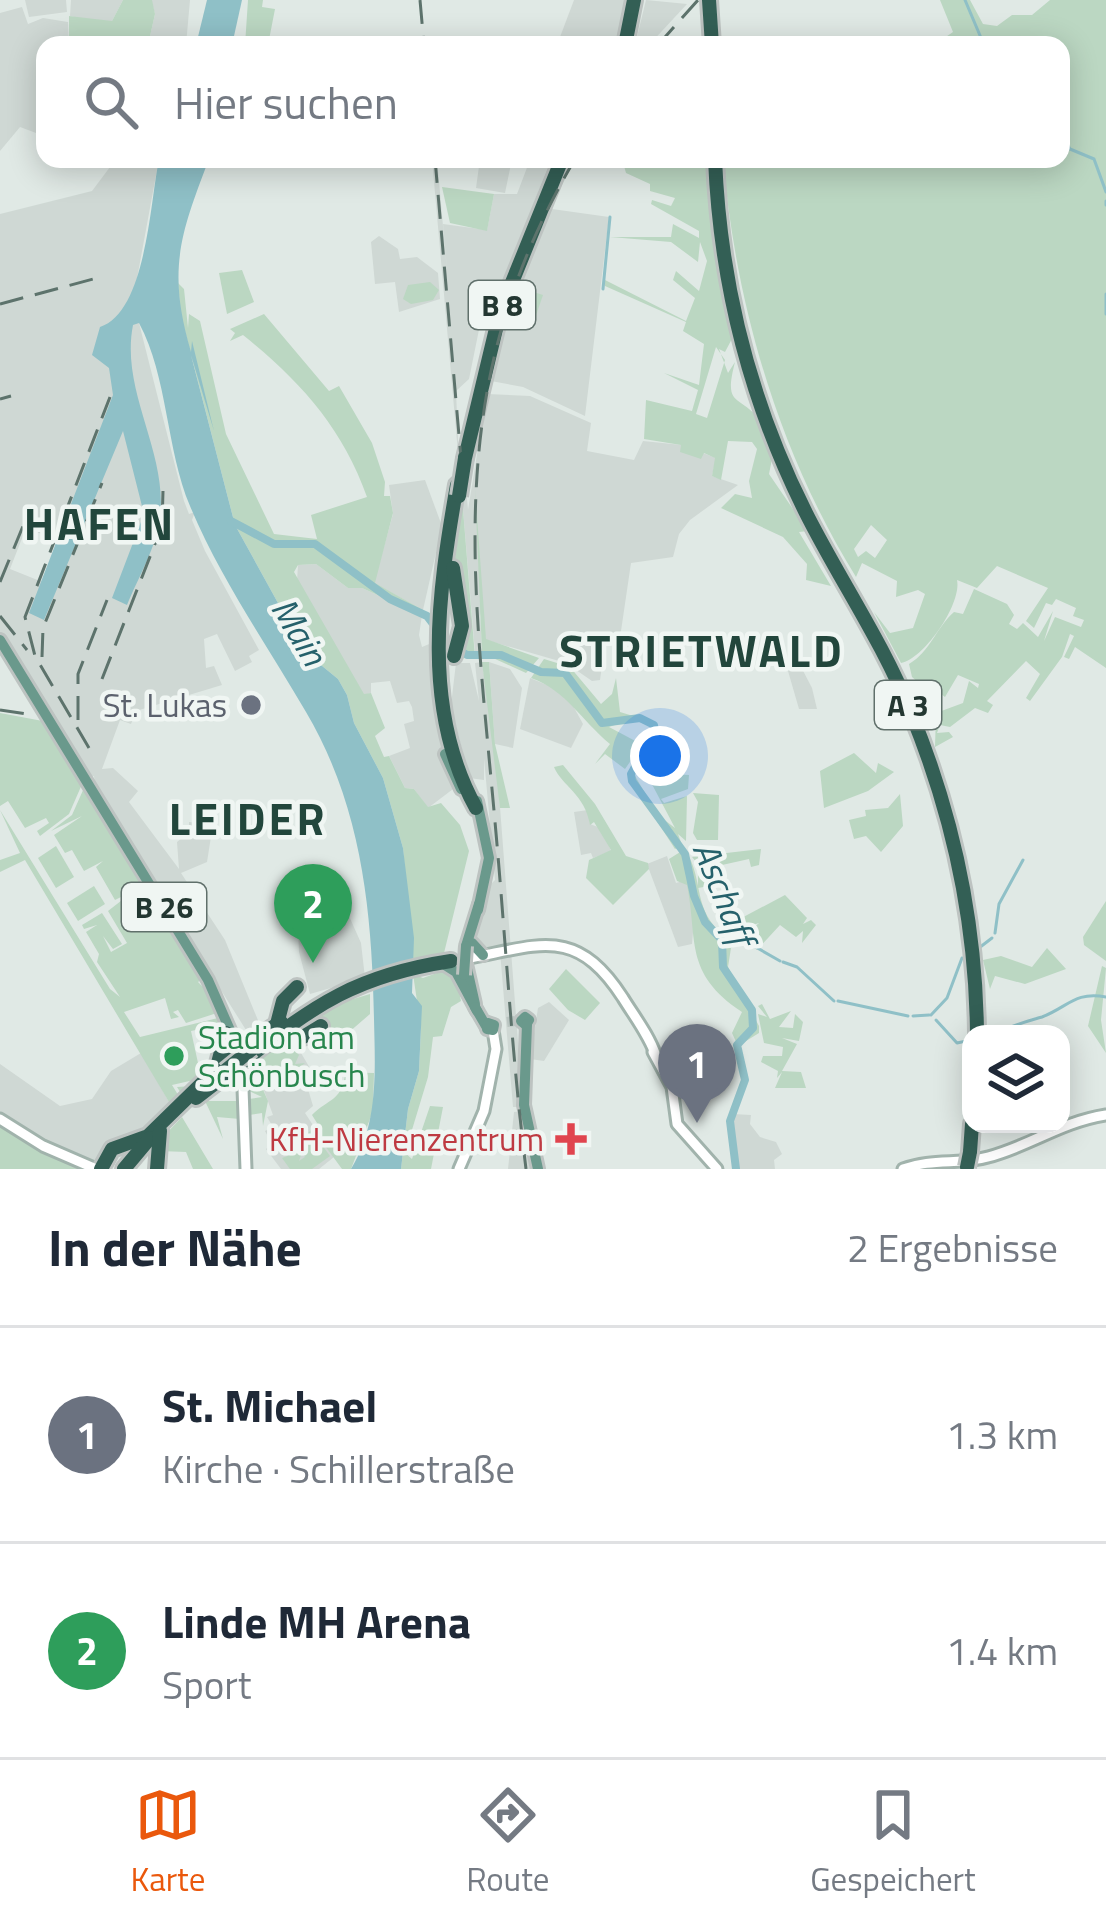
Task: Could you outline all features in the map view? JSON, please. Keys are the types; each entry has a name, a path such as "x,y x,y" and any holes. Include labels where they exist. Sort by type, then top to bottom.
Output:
{"highway":[{"path":"711,0 713,36"},
{"path":"629,36 636,4"},
{"name":"B 8","path":"479,813 446,740 450,653 442,626 452,531 496,310 556,168"},
{"name":"A 3","path":"717,168 721,236 742,344 769,428 911,712 954,844 974,945"},
{"name":"A 3","path":"719,168 743,310 788,466 896,668 935,763 959,843 974,945 979,1025"},
{"path":"740,366 742,344"},
{"path":"755,412 769,428"},
{"path":"426,601 439,599 452,531"},
{"path":"450,653 462,626 452,531"},
{"path":"896,668 910,683"},
{"path":"931,735 935,763"},
{"path":"112,1166 115,1147 153,1133 236,1058 298,1018 345,993 462,961"},
{"path":"292,994 286,1013 321,1026"},
{"path":"112,1166 236,1058"},
{"path":"155,1169 153,1133 200,1093"},
{"path":"970,1163 974,1133"},
{"path":"112,1166 146,1159 155,1169"}],"main road":[{"name":"B 26","path":"0,643 214,991 236,1058"},
{"path":"445,754 479,813"},
{"path":"469,782 479,813"},
{"name":"B 8","path":"462,961 489,866 479,813"},
{"path":"459,1169 484,1111 490,1022 462,961 560,944 583,951 599,966 669,1081 680,1129 717,1169"},
{"path":"523,1025 525,1108 538,1169"},
{"path":"236,1058 246,1108 244,1166"},
{"path":"903,1169 924,1161 993,1156 1047,1130 1106,1115"},
{"path":"0,1119 43,1146 112,1166"}],"shaded area":[{"path":"25,0 66,0 67,12 29,17"},
{"path":"71,0 123,0 112,21 94,22 70,16"},
{"path":"151,0 190,0 187,36 150,36 155,14"},
{"path":"574,0 629,0 624,36 560,36"},
{"path":"646,0 687,4 657,36 637,36"},
{"path":"22,7 28,24 43,18 68,22 69,36 36,36 36,133 20,127 0,151 0,13"},
{"path":"109,168 157,168 136,284 139,323 184,501 189,514 195,512 192,520 205,551 259,650 249,656 252,662 235,671 217,634 204,639 206,668 214,666 222,685 136,711 131,724 120,720 102,769 113,768 138,791 129,802 179,869 177,842 189,832 189,822 213,824 207,862 181,873 225,940 262,1030 256,1033 246,1030 96,791 94,776 88,778 0,635 0,214 92,191","holes":["26,528 60,541 45,583 10,569"]},
{"path":"433,168 438,168 448,282 443,224 487,230 494,194 517,194 527,168 547,168 496,299 485,300 469,379 456,391 459,464"},
{"path":"479,168 510,168 505,193 476,188"},
{"path":"571,168 545,216 552,209 609,217 585,416 523,387 491,381 487,394 530,396 591,423 587,451 634,460 643,441 682,445 716,458 712,476 738,485 690,520 679,534 673,557 631,563 621,631 616,643 605,644 600,680 592,681 566,663 486,640 480,612 482,653 475,652 462,497 465,476 468,510 496,338 554,188"},
{"path":"379,236 398,249 400,259 417,257 438,273 440,299 399,312 395,282 375,284 371,242"},
{"path":"425,480 442,526 423,610 374,583 393,514 389,485"},
{"path":"316,564 348,588 362,588 422,615 422,647 434,642 436,687 431,689 444,758 457,786 428,808 414,789 405,788 389,756 410,748 404,724 414,721 412,707 409,701 397,703 390,681 371,683 371,693 364,695 297,581 298,565"},
{"path":"482,662 496,755 523,1107 513,1107 500,951 484,953 476,941 488,887 495,880 484,758 484,780 469,778 451,705 456,663 470,663 479,701 475,663"},
{"path":"489,662 510,669 522,688 513,748 495,744"},
{"path":"799,663 817,709 799,709 788,671"},
{"path":"530,678 559,690 571,702 583,724 571,748 520,729"},
{"path":"588,810 590,824 603,829 611,851 593,858 591,853 581,855 574,812"},
{"path":"667,856 676,883 686,880 695,909 692,944 678,947 647,864"},
{"path":"337,889 361,943 365,978 310,994 299,952 297,908 319,905 321,894"},
{"path":"549,1002 569,1020 544,1061 530,1059 538,1008"},
{"path":"279,1038 294,1041 311,1070 305,1079 313,1106 305,1113 334,1157 319,1169 281,1169 266,1149 272,1144 265,1131 273,1127 267,1117 273,1115 262,1085 269,1080 251,1062"},
{"path":"141,1053 172,1107 145,1134 96,1164 69,1156 0,1115 0,1064 60,1106 92,1099 111,1071"},
{"path":"523,1111 536,1169 508,1169 514,1112"},
{"path":"733,1114 751,1115 750,1124 760,1137 776,1142 782,1154 774,1160 775,1169 738,1169"}],"green space":[{"path":"123,0 152,0 155,14 150,36 69,36 69,16 112,21"},
{"path":"248,0 263,0 262,7 275,9 270,36 246,36"},
{"path":"940,0 970,0 983,24 997,26 1012,15 1032,15 1050,0 1106,0 1106,668 1075,647 1069,659 1064,657 1074,636 1070,634 1062,657 1030,701 1026,698 1040,674 1026,661 987,701 993,705 988,713 975,708 950,727 940,725 937,733 949,732 953,737 935,747 936,713 963,703 969,681 978,688 979,684 958,675 945,697 937,691 932,695 912,677 909,664 922,653 939,629 921,651 901,663 874,612 890,633 913,628 925,594 918,590 896,597 897,581 862,563 856,577 828,529 765,376 729,214 724,168 1070,168 1070,36 947,36 953,32","holes":["871,525 887,540 875,558 866,551 858,557 854,549","997,566 1048,588 1026,621 1034,628 1046,603 1052,605 1056,599 1076,608 1073,616 1084,620 1081,627 1055,617 1044,641 1053,611 1038,637 1023,623 1017,629 1009,624 1014,615 1007,604 974,589 963,614 954,612 940,627 954,602 957,580 977,588"]},
{"path":"625,168 707,168 734,335 725,352 719,349 721,354 716,347 696,414 707,418 724,363 728,373 735,362 732,394 762,422 772,459 769,474 808,531 799,532 831,586 806,580 807,564 783,537 721,508 735,494 752,498 749,481 757,449 752,442 728,441 721,480 712,476 715,458 704,453 701,459 680,452 681,445 644,439 646,400 692,411 698,390 664,373 699,385 704,344 683,331 686,322 605,286 605,280 686,321 695,298 673,280 676,271 699,291 707,261 700,242 698,262 671,242 610,237 671,237 673,224 699,238 699,231 651,204 652,200 671,206 675,198 650,191 650,184"},
{"path":"442,187 494,194 487,231 450,223"},
{"path":"242,270 254,302 227,314 219,273"},
{"path":"430,282 439,290 433,300 411,304 403,299 408,285"},
{"path":"178,283 184,289 188,328 189,314 200,321 226,434 274,534 317,539 311,515 367,497 345,449 317,407 243,335 230,341 235,333 230,329 264,314 329,391 339,386 372,443 385,482 384,496 390,496 393,513 375,583 423,610 422,615 362,588 348,588 316,564 298,565 294,572 364,694 371,693 385,728 375,736 384,757 389,756 405,788 414,789 428,807 441,803 460,825 469,851 444,953 413,964 403,848 383,778 354,723 338,679 305,652 235,525 181,316"},
{"path":"518,287 543,295 533,324 509,316"},
{"path":"475,489 486,639 539,658 526,673 482,653"},
{"path":"462,497 475,657 458,654 454,567"},
{"path":"544,659 570,667 601,704 612,694 616,678 620,712 653,722 657,736 634,774 629,777 632,759 625,769 605,754 595,764 610,744 564,698 531,678","holes":["632,719 652,727 636,758 641,744 609,727"]},
{"path":"482,662 489,662 495,744 510,808 500,808"},
{"path":"0,713 48,722 83,782 69,814 40,836 37,831 49,823 46,818 25,828 8,801 0,806"},
{"path":"854,753 876,773 878,763 894,772 868,791 824,808 820,771"},
{"path":"652,760 668,774 689,775 688,789 661,799 664,803 687,796 686,841 678,834 682,845 675,849 629,778 635,776 658,815 675,828 645,771"},
{"path":"563,765 595,804 626,856 648,863 649,869 613,905 586,878 589,860 611,850 554,767"},
{"path":"84,788 202,979 198,982 207,991 206,982 217,998 229,1054 182,1095 177,1087 192,1086 216,1052 221,1034 220,1024 217,1013 186,1023 178,1010 173,1012 179,1017 171,1019 165,998 124,1012 140,1037 218,1018 219,1025 191,1031 200,1072 194,1080 172,1085 180,1098 172,1107 25,860 0,872 0,860 20,853 0,810 110,989 120,997 97,962 99,954 86,932 97,925 84,929 82,925 102,913 122,944 113,949 103,936 111,952 127,943 108,911 135,890 115,900 96,867 103,861 84,871 72,850 65,853 54,835 82,816 51,831 72,815"},
{"path":"693,793 719,795 718,840 697,840 693,833 698,802"},
{"path":"900,794 903,826 881,852 866,836 854,839 849,820 866,816 865,810 888,808"},
{"path":"56,846 74,877 56,888 38,858"},
{"path":"685,849 707,916 726,938 741,938 759,923 738,930 734,922 785,895 807,918 803,924 811,920 816,925 802,943 803,931 796,937 780,925 757,950 745,941 731,948 728,967 759,1026 759,1033 738,1046 732,1033 742,1012 723,998 702,969 687,885 677,881 669,859"},
{"path":"761,849 759,865 751,867 749,859 704,869 720,884 698,888 698,864 692,857"},
{"path":"94,886 105,904 78,921 67,903"},
{"path":"1106,901 1106,961 1084,945 1083,937"},
{"path":"1047,948 1066,969 1025,984 995,976 990,989 983,960 1001,956 1032,967"},
{"path":"1102,966 1106,968 1101,1020 1106,1053 1088,1026"},
{"path":"448,969 456,976 461,1001 451,1007 442,1036 433,1037 428,1077 405,1153 412,1159 430,1106 443,1107 431,1169 401,1169 408,1109 419,1071 421,1028 413,974 423,978"},
{"path":"566,969 600,1003 585,1020 549,989"},
{"path":"370,994 370,1014 348,1033 345,1028 330,1036 320,1013 352,995 350,1000"},
{"path":"762,1004 770,1019 791,1011 779,1027 793,1028 795,1014 803,1022 799,1041 782,1038 797,1044 782,1071 801,1072 806,1088 775,1088 782,1072 777,1078 778,1071 761,1062 763,1056 782,1056 783,1047 764,1043 758,1014 767,1017 758,1006"},
{"path":"312,1012 317,1023 312,1031 300,1035 292,1029 298,1041 315,1033 299,1048 293,1038 280,1037"},
{"path":"286,1038 299,1055 295,1064 305,1063 284,1079 281,1069 261,1085 268,1101 263,1126 262,1113 249,1115 249,1099 262,1097 249,1091 250,1061 263,1051 251,1061"},
{"path":"337,1072 374,1073 373,1111 351,1169 342,1169 312,1128 317,1123 312,1115 340,1091 345,1076"},
{"path":"205,1101 238,1101 240,1119 217,1117 223,1139"},
{"path":"182,1117 213,1169 193,1169 186,1152 160,1151 163,1137"},
{"path":"0,1122 88,1169 0,1169"},
{"path":"311,1130 330,1156 312,1169 290,1169 282,1158 290,1155 286,1149 293,1144 301,1155 299,1161 305,1157 297,1144"}],"water":[{"path":"207,0 242,0 234,36 198,36"},
{"path":"158,168 206,168 184,232 180,298 235,525 305,652 338,679 347,695 354,723 383,778 403,848 414,938 412,993 422,1006 419,1071 408,1109 401,1169 351,1169 367,1134 375,1057 370,939 352,822 325,748 230,586 190,506 156,366 139,323 133,325 133,374 161,493 151,550 127,605 112,598 144,514 123,431 44,620 29,613 113,395 109,368 92,355 100,327 127,301 149,228"}],"waterway":[{"path":"965,0 980,36"},
{"path":"1070,149 1094,159 1106,192"},
{"path":"603,289 610,217"},
{"path":"1106,294 1106,314"},
{"name":"Aschaff","path":"231,521 274,544 315,544 390,599 427,616 447,642 467,655 501,655 541,672 565,673 602,723 640,718 654,725 632,781 685,854 705,922 722,940 723,967 752,1010 753,1028 737,1045 745,1080 730,1121 736,1169"},
{"path":"995,933 999,904 1023,860"},
{"path":"722,940 738,938"},
{"path":"740,938 780,961"},
{"path":"975,951 992,938"},
{"path":"931,1015 947,998 962,958"},
{"path":"783,962 797,967 834,1001"},
{"path":"1016,1025 1079,998 1106,997"},
{"path":"838,1001 908,1016"},
{"path":"913,1016 929,1015"},
{"path":"936,1020 957,1043 962,1042"}],"tunnel":[{"path":"507,1022 515,1021"}],"railway":[{"path":"420,0 423,36"},
{"path":"666,36 698,0"},
{"path":"436,168 462,470"},
{"path":"526,1169 480,654 476,488 484,407 502,326 532,244 570,168"},
{"path":"0,304 97,278"},
{"path":"0,399 11,396"},
{"path":"89,748 35,656 25,617 110,397"},
{"path":"42,657 43,628 102,483"},
{"path":"102,679 162,526 163,491"},
{"path":"0,582 30,509"},
{"path":"78,720 78,674 107,600"},
{"path":"0,616 27,650"},
{"path":"0,710 28,714"}],"place":[{"name":"St. Lukas","path":"251,705"},
{"name":"Linde MH Arena","path":"313,963"},
{"name":"Stadion am Schönbusch","path":"174,1056"},
{"name":"St. Michael","path":"697,1123"},
{"name":"KfH-Nierenzentrum","path":"571,1139"}],"district":[{"name":"HAFEN","path":"100,523"},
{"name":"STRIETWALD","path":"702,650"},
{"name":"LEIDER","path":"248,818"}],"water label":[{"name":"Main","path":"300,631"}]}
